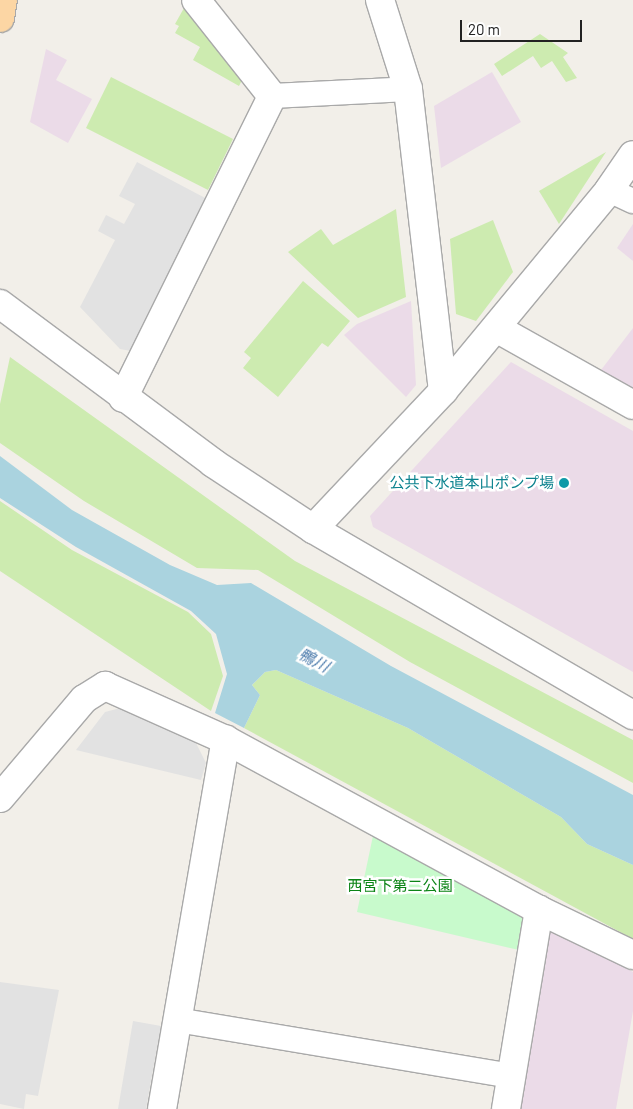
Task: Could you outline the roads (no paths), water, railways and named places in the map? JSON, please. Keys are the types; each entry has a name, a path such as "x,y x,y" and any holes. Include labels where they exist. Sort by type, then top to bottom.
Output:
{"main road":[{"path":"0,18 3,0"}],"street":[{"path":"123,398 272,96 196,0"},
{"path":"380,0 408,89 443,391"},
{"path":"313,529 443,391 496,328 621,196 633,155"},
{"path":"0,304 123,398 313,529 633,715"},
{"path":"496,328 633,405"},
{"path":"0,798 84,699 105,686 226,740 539,910 633,955"},
{"path":"162,1109 226,740"},
{"path":"506,1109 539,910"}],"lane":[{"path":"272,96 408,89"},
{"path":"177,1020 512,1076"}],"water":[{"name":"鴨川","path":"0,456 72,510 170,565 217,585 251,583 391,666 633,795 633,865 587,844 561,817 408,728 276,670 265,672 252,685 260,695 244,728 215,713 227,674 216,634 191,611 76,547 0,498"}],"place":[{"name":"公共下水道本山ポンプ場","path":"564,483"}],"park label":[{"name":"西宮下第二公園","path":"400,886"}]}
